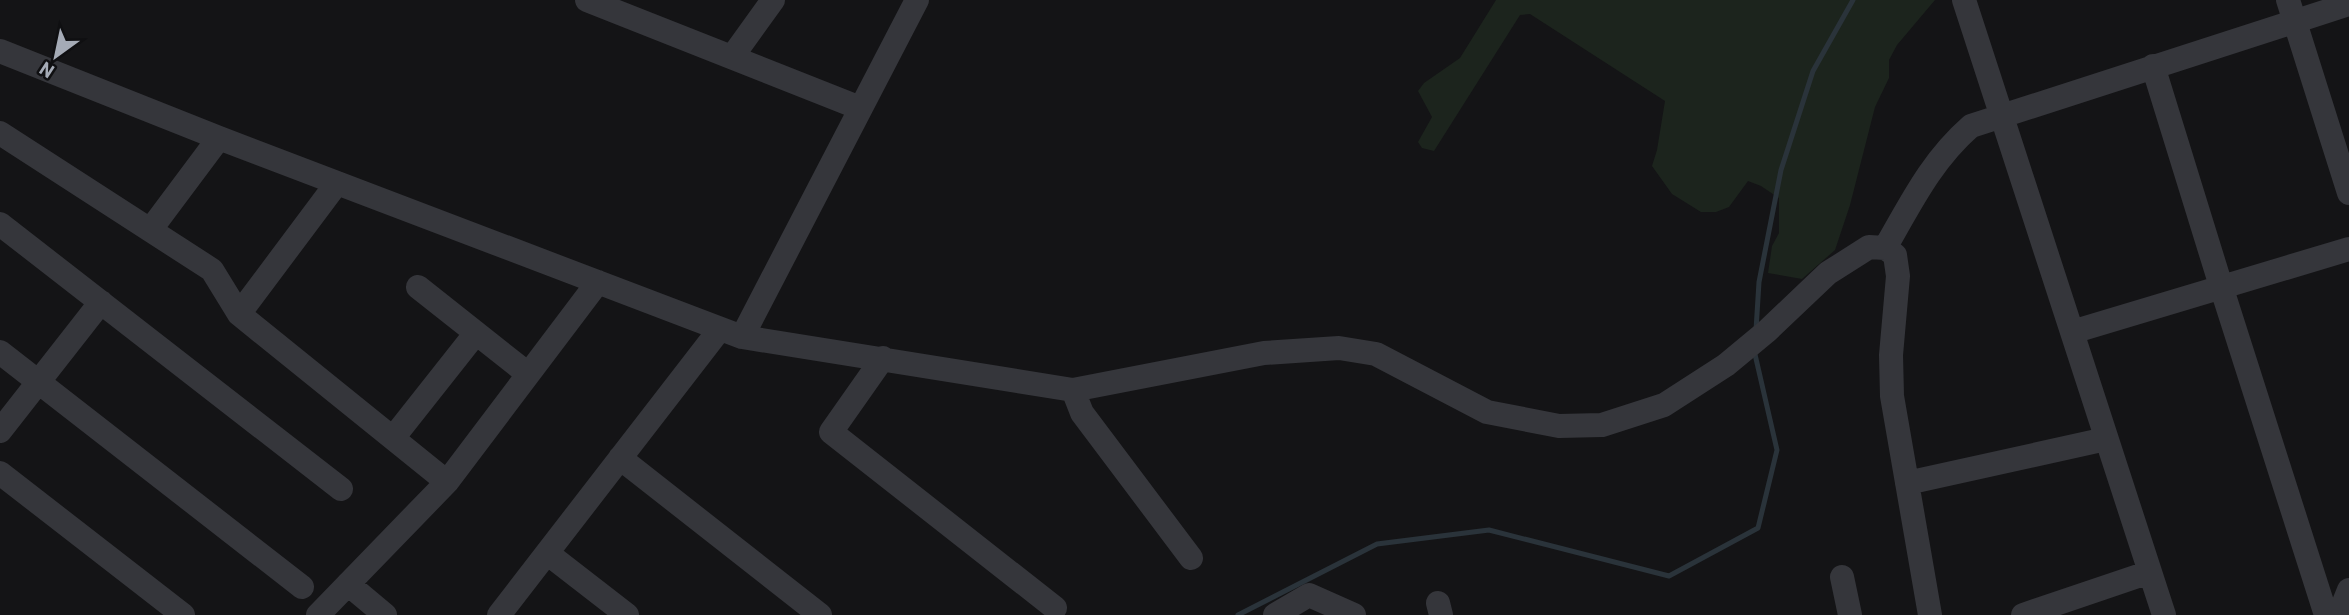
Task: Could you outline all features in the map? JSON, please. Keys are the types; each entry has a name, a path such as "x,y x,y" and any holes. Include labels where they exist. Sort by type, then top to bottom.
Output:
{"street":[{"path":"587,0 860,108"},
{"path":"732,57 773,0"},
{"path":"499,615 620,458 731,333 860,108 917,0"},
{"path":"1964,0 2164,615"},
{"path":"1885,248 1935,162 1970,126 2153,66 2291,10 2349,4"},
{"path":"2291,10 2347,177"},
{"path":"0,51 219,138 731,333 1073,390 1264,353 1339,348 1376,354 1487,412 1559,425 1602,425 1664,405 1726,365 1828,274 1870,247 1885,248 1895,255 1898,276 1891,355 1892,396 1930,615"},
{"path":"2153,66 2326,615"},
{"path":"0,133 212,270 239,314 447,482"},
{"path":"151,229 219,138"},
{"path":"239,314 337,183"},
{"path":"0,223 341,489"},
{"path":"2072,332 2349,249"},
{"path":"318,615 447,482 598,282"},
{"path":"418,287 528,374"},
{"path":"0,431 101,302"},
{"path":"393,438 476,333"},
{"path":"0,352 302,587"},
{"path":"883,358 831,432 1055,608"},
{"path":"1073,390 1082,413 1191,558"},
{"path":"1907,483 2106,439"},
{"path":"620,458 820,615"},
{"path":"0,473 183,615"},
{"path":"547,552 627,615"},
{"path":"2023,615 2150,572"},
{"path":"1842,576 1850,615"},
{"path":"348,584 385,615"},
{"path":"2339,615 2349,590"},
{"path":"1275,615 1309,595 1354,615"}],"shaded area":[{"path":"1496,0 1935,0 1897,45 1889,60 1889,78 1875,107 1850,205 1835,250 1802,279 1768,273 1772,246 1779,233 1779,198 1748,181 1729,207 1716,212 1701,212 1672,194 1652,166 1665,101 1530,14 1520,15 1434,151 1422,148 1418,142 1432,117 1418,91 1424,83 1460,58"}],"waterway":[{"path":"1756,330 1759,282 1781,170 1813,71 1853,0"},
{"path":"1238,615 1377,544 1489,530 1669,576 1758,528 1777,450 1754,350"}]}
